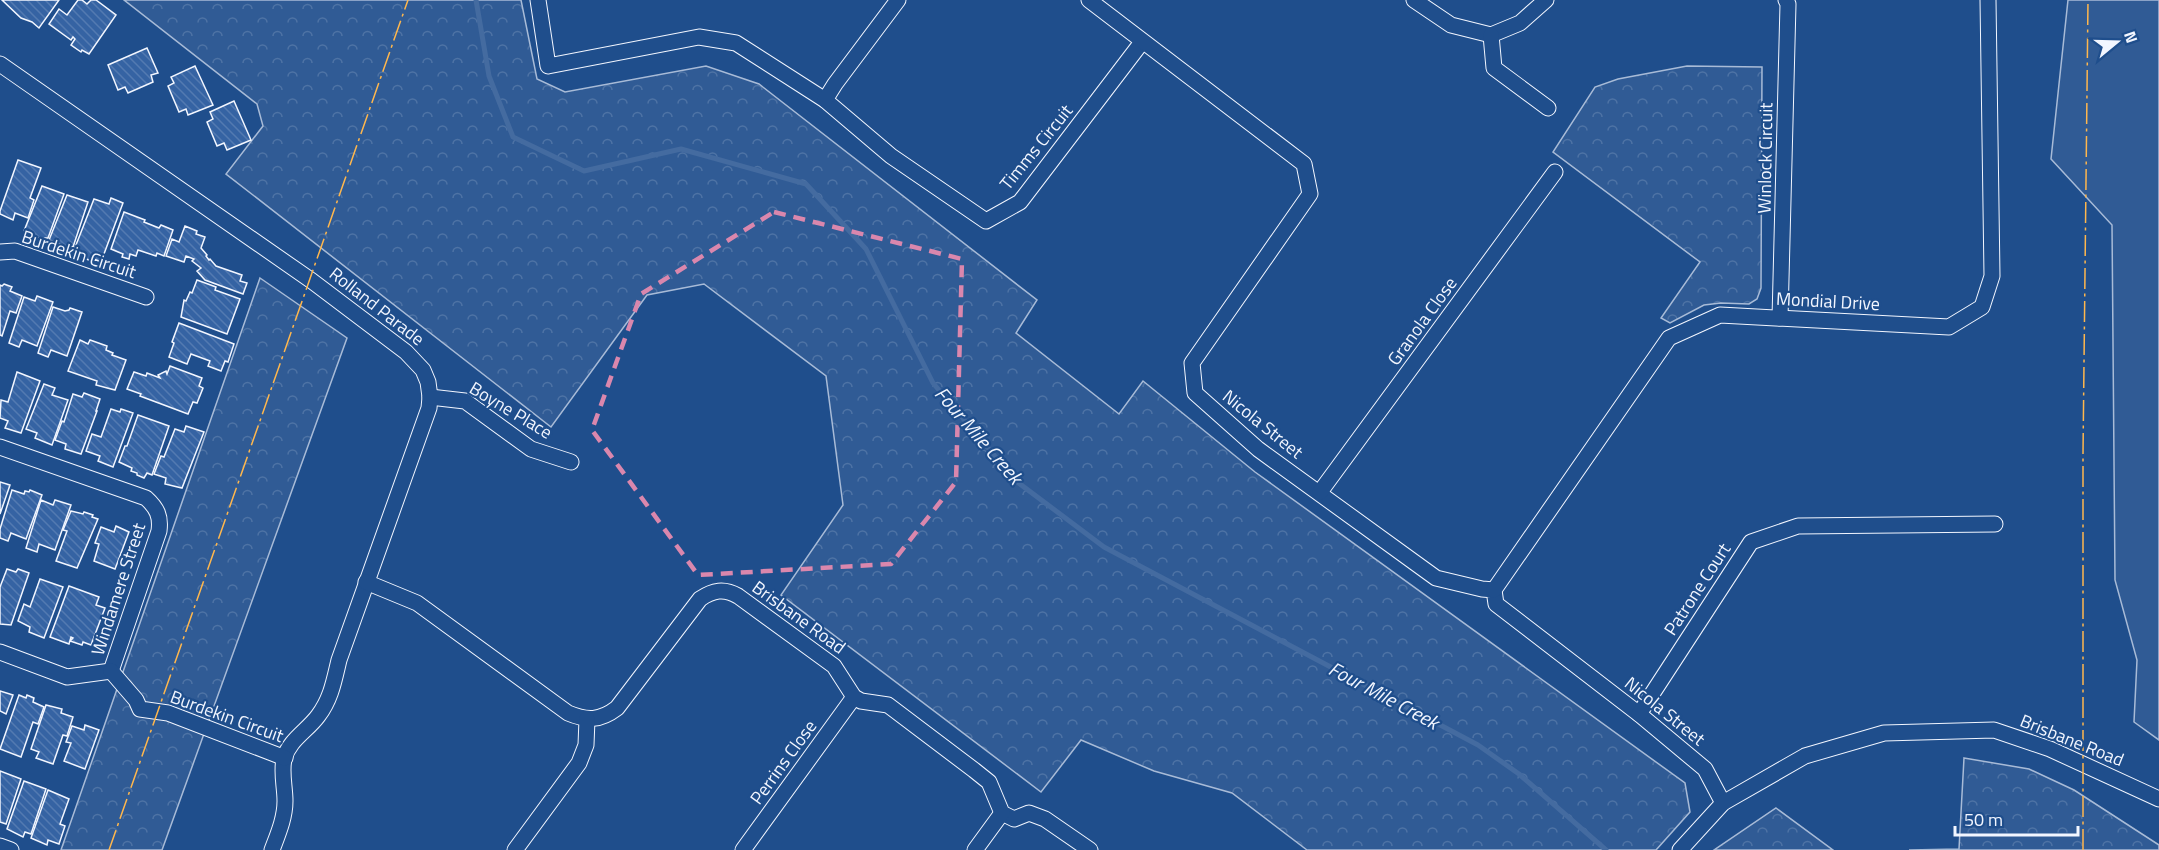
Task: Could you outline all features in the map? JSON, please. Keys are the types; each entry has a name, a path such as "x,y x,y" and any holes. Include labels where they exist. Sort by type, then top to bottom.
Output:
{"street":[{"name":"Timms Circuit","path":"538,0 548,66 699,37 736,43 825,100 891,156 986,221 1020,202 1142,42"},
{"path":"825,100 898,0"},
{"name":"Nicola Street","path":"1089,0 1304,164 1310,194 1192,363 1195,393 1258,449 1436,578 1494,590 1496,604 1705,768 1723,802"},
{"path":"1414,0 1451,25 1491,35 1520,23 1546,0"},
{"name":"Winlock Circuit","path":"1780,318 1788,4 1786,0"},
{"name":"Mondial Drive","path":"1494,590 1669,338 1720,315 1948,327 1982,308 1992,276 1988,0"},
{"path":"1491,35 1494,68 1548,108"},
{"name":"Rolland Parade","path":"0,64 312,281 406,352 423,370 428,382 430,397"},
{"name":"Granola Close","path":"1320,492 1555,172"},
{"name":"Burdekin Circuit","path":"0,252 15,251 146,297"},
{"path":"272,850 284,812 282,772 285,758 296,739 317,717 332,691 339,660 429,408 430,397"},
{"name":"Boyne Place","path":"430,397 465,401 531,449 571,462"},
{"name":"Windamere Street","path":"0,447 146,498 155,507 161,519 159,531 111,671"},
{"name":"Patrone Court","path":"1639,714 1751,542 1798,526 1995,524"},
{"path":"366,582 417,603 568,712 587,719 585,745 579,763 515,850"},
{"name":"Brisbane Road","path":"587,719 606,716 617,708 694,605 708,593 715,591 728,591 738,596 834,666 854,697"},
{"path":"0,652 67,676 111,671"},
{"name":"Burdekin Circuit","path":"111,671 136,700 140,709 168,713 285,758"},
{"path":"854,697 861,701 888,705 974,770 989,782 1002,813 1014,819 1029,813 1045,819 1090,850"},
{"name":"Perrins Close","path":"743,850 854,697"},
{"name":"Brisbane Road","path":"1680,850 1723,802 1805,756 1884,733 1994,730 2050,749 2159,799"},
{"path":"975,850 1002,813"},
{"path":"0,846 11,850"}],"highlighted area":[{"path":"774,212 962,259 956,482 891,564 698,575 592,430 641,294"}],"shaded area":[{"path":"2068,0 2159,0 2159,740 2134,722 2137,660 2115,580 2112,225 2051,159"}],"green space":[{"path":"124,0 521,0 537,79 565,92 706,66 759,84 1037,300 1016,333 1119,414 1143,381 1255,472 1685,783 1690,812 1656,850 1307,850 1232,793 1154,771 1081,740 1041,792 781,595 843,505 826,376 704,284 647,295 551,427 226,174 263,126 257,104"},
{"path":"1687,66 1762,67 1761,288 1757,299 1749,304 1704,305 1670,323 1661,318 1700,262 1553,152 1595,87 1618,79"},
{"path":"260,278 347,338 162,850 61,850"},
{"path":"1964,758 2029,769 2074,790 2159,845 2159,850 1909,850 1959,849"},
{"path":"1776,808 1833,850 1714,850"}],"building":[{"path":"2,0 59,0 39,28 32,22 21,18"},
{"path":"78,0 87,4 91,0 96,0 116,15 89,54 71,45 75,39 73,37 71,40 49,24 59,9 67,15"},
{"path":"147,48 158,73 151,75 153,82 128,93 125,87 118,90 108,65"},
{"path":"195,66 213,105 188,115 186,109 179,112 168,86 174,83 171,77"},
{"path":"234,101 251,140 227,150 224,143 217,146 207,122 213,119 210,112"},
{"path":"18,160 41,168 30,198 34,200 28,218 15,213 13,220 0,214 0,211"},
{"path":"42,186 64,194 48,238 44,241 24,231"},
{"path":"67,195 88,202 73,247 70,246 69,250 49,240"},
{"path":"111,198 123,203 101,262 94,259 93,262 84,258 86,254 74,250 94,199 109,204"},
{"path":"124,212 159,228 161,225 173,230 164,256 138,250 136,256 130,254 129,259 111,249"},
{"path":"185,226 205,237 201,248 209,260 216,266 242,275 240,281 247,283 243,294 205,280 197,271 201,268 192,261 194,259 186,256 184,262 166,256 172,239 179,242"},
{"path":"197,280 216,287 215,290 240,299 227,334 181,317 184,300 186,301 190,292 192,293"},
{"path":"0,285 12,287 10,291 22,296 16,313 10,311 2,336 0,335"},
{"path":"37,296 53,302 37,346 22,340 19,347 9,343 24,297 35,301"},
{"path":"53,307 65,311 70,308 82,312 67,356 51,350 48,357 38,353"},
{"path":"179,323 234,344 228,362 225,361 221,371 208,366 210,361 191,354 187,364 169,357"},
{"path":"80,340 88,344 90,340 107,346 106,350 113,353 112,355 126,360 115,390 96,385 97,381 68,371"},
{"path":"170,366 202,378 199,386 203,388 197,403 193,402 188,414 127,389 134,372 146,376 147,373 160,378 158,375 166,371 167,374"},
{"path":"17,372 40,381 21,433 5,428 8,421 0,418 1,400 8,402"},
{"path":"44,384 55,388 52,395 68,400 52,445 35,438 37,433 26,429"},
{"path":"84,393 100,399 81,454 65,449 66,444 55,440 62,421 64,422 73,394 82,397"},
{"path":"111,409 133,413 113,467 98,461 100,456 86,451 92,434 101,437"},
{"path":"138,415 169,426 152,475 147,473 144,478 131,471 132,468 119,462"},
{"path":"186,426 204,432 182,488 165,484 166,478 154,474 161,456 164,457 175,429 184,432"},
{"path":"0,482 10,485 0,514"},
{"path":"12,490 24,494 25,491 30,490 42,495 26,539 11,533 8,541 0,538 0,529"},
{"path":"41,500 53,505 55,500 71,505 55,550 39,544 37,552 26,548"},
{"path":"71,511 83,514 84,512 98,519 77,568 56,561 67,531 63,530"},
{"path":"116,526 129,532 115,569 94,561 99,544 95,543 101,527 114,532"},
{"path":"7,569 16,572 18,569 29,573 11,625 0,624 0,587"},
{"path":"40,579 63,587 44,638 29,632 30,627 18,621 24,604 30,607"},
{"path":"69,586 99,597 96,605 105,608 91,645 70,641 73,638 71,637 69,644 50,637"},
{"path":"0,691 13,695 6,714 0,711"},
{"path":"19,695 34,698 33,702 44,707 38,724 33,722 21,757 0,749"},
{"path":"46,705 62,709 61,713 73,717 67,736 63,735 53,764 36,758 39,752 31,749"},
{"path":"85,725 99,730 85,769 64,761 71,743 66,742 72,726 84,730"},
{"path":"0,771 21,779 6,824 0,822"},
{"path":"24,781 46,789 31,834 25,832 23,837 7,829"},
{"path":"48,790 69,799 60,824 65,826 59,844 48,840 47,845 31,838"}],"waterway":[{"name":"Four Mile Creek","path":"476,0 489,76 513,137 584,171 681,149 806,184 866,249 933,383 1016,481 1104,547 1478,745 1519,774 1606,850"}],"power":[{"path":"109,850 408,0"},
{"path":"2083,850 2083,454 2088,0"}]}
